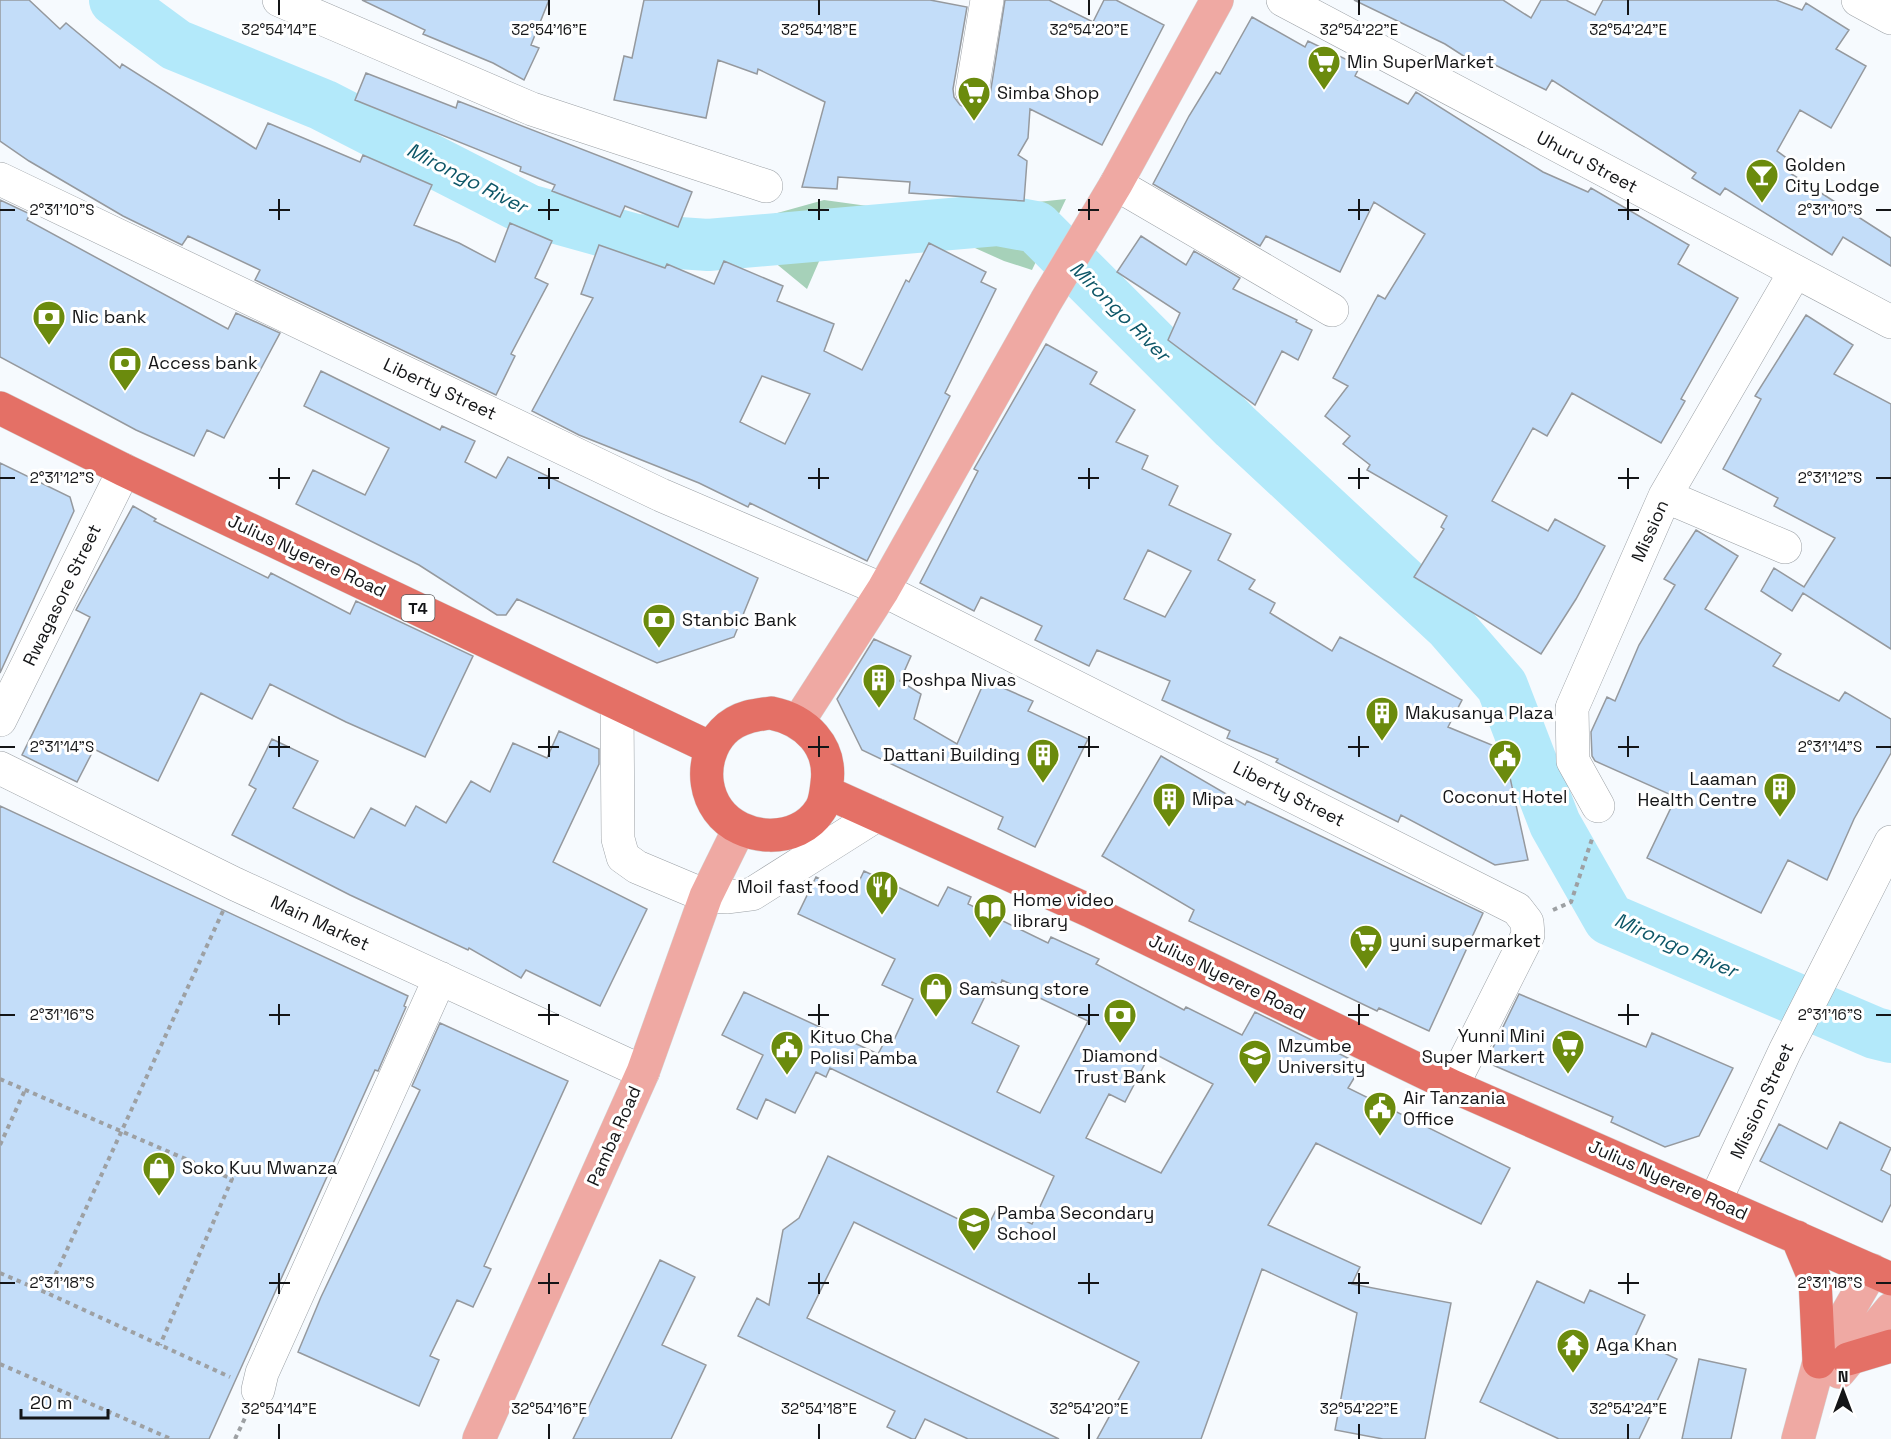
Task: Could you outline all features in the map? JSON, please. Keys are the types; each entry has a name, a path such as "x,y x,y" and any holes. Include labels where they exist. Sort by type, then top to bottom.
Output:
{"highway":[{"name":"Julius Nyerere Road","path":"0,408 124,470 711,748"},
{"path":"771,713 798,722 814,735 824,752 829,772 821,809 808,824 782,834 760,836 739,829 724,818 712,803 706,785 706,766 711,748 726,729 747,717 771,713"},
{"name":"Julius Nyerere Road","path":"826,792 1090,911 1452,1086 1882,1275"},
{"path":"1797,1237 1815,1280 1833,1360 1891,1346"}],"main road":[{"path":"798,722 884,590 1046,302 1116,184 1217,0"},
{"name":"Pamba Road","path":"479,1439 642,1072 706,896 739,829"},
{"path":"1798,1439 1833,1360 1882,1275"},
{"path":"1833,1360 1891,1309"}],"street":[{"path":"279,0 532,109 766,186"},
{"path":"972,91 987,0"},
{"name":"Uhuru Street","path":"1283,0 1891,322"},
{"path":"1858,0 1891,18"},
{"name":"Liberty Street","path":"0,179 661,495 884,590 1517,909 1527,922 1528,935 1452,1086"},
{"path":"1116,184 1332,310"},
{"name":"Mission","path":"1598,806 1573,761 1572,708 1665,496 1795,272"},
{"name":"Rwagasore Street","path":"0,720 124,470"},
{"path":"1665,496 1785,547"},
{"path":"617,704 618,839 623,857 637,867 706,896 752,894 877,815"},
{"name":"Main Market","path":"0,768 236,884 642,1072"},
{"name":"Mission Street","path":"1714,1201 1785,1050 1891,842"},
{"path":"258,1390 262,1373 440,978"}],"path":[{"path":"1571,902 1593,839"},
{"path":"46,1293 236,884"},
{"path":"0,1079 232,1179 160,1345"},
{"path":"0,1145 25,1090"},
{"path":"0,1273 258,1390 235,1439"},
{"path":"0,1364 171,1439"}],"green space":[{"path":"1066,199 1032,270 1004,261 946,235 891,248 824,250 807,289 762,252 712,254 703,269 682,251 705,222 724,228 824,200 897,210 999,206"}],"building":[{"path":"0,0 29,0 60,29 66,23 120,68 122,64 256,149 268,123 360,162 363,155 432,185 414,225 459,243 495,262 510,223 552,241 535,278 548,284 511,354 515,356 496,395 255,280 260,270 188,236 182,245 123,216 29,161 0,141"},
{"path":"362,0 549,0 531,45 539,48 524,80 493,63 423,34 425,30"},
{"path":"644,0 930,0 967,7 953,89 954,97 960,105 970,110 986,103 990,95 1005,0 1049,0 1093,22 1104,0 1116,0 1164,25 1102,145 1030,109 1028,138 1018,155 1027,161 1024,201 909,193 910,182 838,177 837,189 802,187 825,102 758,69 757,74 718,60 706,118 614,100 624,56 632,58"},
{"path":"1354,0 1503,0 1531,18 1541,0 1566,0 1595,15 1603,0 1776,0 1802,10 1806,3 1849,30 1836,49 1866,66 1831,128 1800,110 1777,151 1796,165 1790,173 1891,238 1891,266 1843,237 1832,255 1725,188 1720,195 1692,178 1696,173 1552,80 1546,90 1483,59 1479,66 1445,44"},
{"path":"1252,17 1305,47 1308,41 1360,66 1355,76 1408,104 1416,92 1543,172 1588,192 1591,188 1689,245 1678,264 1738,298 1681,399 1685,401 1661,443 1572,393 1547,436 1533,428 1492,501 1548,531 1555,519 1605,546 1576,599 1541,654 1414,577 1444,529 1441,527 1447,516 1367,470 1370,465 1343,444 1350,436 1325,416 1348,386 1333,378 1378,295 1385,299 1425,234 1374,202 1340,272 1266,236 1260,246 1153,184 1189,116 1216,72 1220,74"},
{"path":"366,73 456,108 458,101 692,192 678,227 625,206 620,217 552,191 555,185 520,171 521,167 355,100"},
{"path":"0,200 30,214 27,220 228,329 236,313 280,333 224,438 207,430 194,456 136,430 0,357"},
{"path":"1141,236 1186,265 1194,251 1240,278 1233,289 1297,320 1296,322 1312,330 1298,360 1282,351 1255,405 1168,340 1180,313 1117,272"},
{"path":"929,243 986,272 981,282 996,289 945,393 950,396 867,561 750,503 748,507 699,483 579,435 532,411 593,298 581,294 599,245 665,268 667,264 714,284 724,261 783,286 777,301 834,324 824,351 862,370 906,280 909,282","holes":["762,376 810,394 785,444 740,422"]},
{"path":"1806,315 1853,345 1834,374 1891,404 1891,649 1803,593 1792,611 1761,591 1774,568 1804,587 1835,538 1774,506 1778,498 1723,469 1761,399 1755,396"},
{"path":"1046,344 1097,372 1090,384 1135,410 1116,442 1148,456 1142,469 1178,486 1169,505 1231,534 1218,560 1255,580 1249,589 1275,603 1270,613 1332,651 1340,637 1462,700 1448,727 1504,750 1528,860 1495,865 1401,815 1398,822 1276,762 1278,759 1227,738 1230,731 1162,700 1170,681 1097,650 1089,666 1035,640 1042,626 981,597 974,611 920,583 978,471 974,469","holes":["1148,550 1191,571 1165,617 1124,599"]},
{"path":"321,371 440,430 442,426 475,441 465,462 496,478 508,457 758,578 734,637 657,663 517,599 506,615 497,615 419,565 296,504 313,470 365,495 389,448 304,406"},
{"path":"0,463 70,497 74,511 0,673"},
{"path":"133,506 156,519 154,521 268,578 271,573 350,614 356,601 473,656 425,757 346,722 270,684 252,719 201,693 158,781 94,749 77,782 22,755 90,617 76,610"},
{"path":"1696,530 1738,556 1705,609 1781,654 1773,666 1839,701 1845,692 1891,719 1891,753 1854,819 1827,880 1788,860 1761,913 1647,858 1676,797 1595,761 1592,756 1591,732 1607,697 1615,701 1639,645 1675,585 1664,579"},
{"path":"874,639 911,656 900,681 921,694 914,719 957,744 985,680 1033,701 1028,711 1088,739 1035,847 998,829 1003,817 862,750 837,699"},
{"path":"559,731 599,749 599,764 553,862 647,909 600,1006 526,970 521,978 469,948 468,950 350,895 232,835 256,789 249,785 272,739 318,761 293,808 354,838 371,808 405,826 416,806 446,823 471,781 490,792 513,743 547,758"},
{"path":"1161,756 1245,805 1247,801 1483,913 1429,1031 1379,1008 1377,1011 1189,921 1194,910 1102,856"},
{"name":"Soko Kuu Mwanza","path":"0,806 408,996 404,1006 406,1007 378,1071 375,1070 209,1439 0,1439"},
{"path":"864,871 938,906 948,887 971,897 968,904 1048,943 1051,937 1099,959 1096,964 1184,1010 1186,1007 1242,1035 1255,1012 1362,1065 1348,1088 1510,1168 1481,1224 1316,1143 1268,1225 1360,1267 1352,1284 1451,1303 1425,1439 1383,1439 1335,1430 1357,1313 1262,1269 1201,1439 1097,1439 1139,1362 854,1222 807,1318 1059,1439 968,1439 925,1419 915,1439 912,1439 887,1427 895,1411 738,1336 757,1298 769,1305 783,1230 799,1218 828,1156 985,1232 997,1208 1032,1224 1054,1176 830,1068 826,1077 816,1072 795,1113 766,1099 757,1119 737,1109 763,1055 722,1035 744,992 878,1054 886,1039 893,1042 913,999 882,985 895,959 798,914 816,877 853,894","holes":["1002,980 1088,1021 1040,1113 997,1092 1019,1046 972,1023 992,982 1000,986","1151,1052 1213,1084 1161,1173 1086,1138 1109,1094 1125,1102"]},
{"path":"1519,994 1646,1047 1652,1033 1733,1068 1699,1136 1665,1147 1611,1122 1613,1117 1486,1062"},
{"path":"440,1023 568,1081 484,1266 491,1269 473,1307 457,1300 430,1356 439,1360 419,1406 298,1352 321,1297 420,1090 412,1086"},
{"path":"1840,1122 1891,1148 1881,1170 1891,1175 1891,1204 1882,1222 1760,1161 1779,1124 1827,1149"},
{"path":"660,1260 695,1277 662,1345 706,1365 671,1439 573,1439"},
{"path":"1537,1281 1584,1303 1590,1290 1645,1315 1634,1339 1677,1359 1639,1439 1559,1439 1480,1402"},
{"path":"1699,1359 1746,1369 1731,1439 1682,1439"}],"waterway":[{"name":"Mirongo River","path":"115,0 176,45 323,105 528,210 636,240 708,245 997,220 1036,227 1235,426 1450,626 1502,686 1555,824 1609,919 1875,1033 1891,1037"}],"place":[{"name":"Min SuperMarket","path":"1324,91"},
{"name":"Simba Shop","path":"974,122"},
{"name":"Golden City Lodge","path":"1762,204"},
{"name":"Nic bank","path":"49,346"},
{"name":"Access bank","path":"125,392"},
{"name":"Stanbic Bank","path":"659,649"},
{"name":"Poshpa Nivas","path":"879,709"},
{"name":"Makusanya Plaza","path":"1382,742"},
{"name":"Dattani Building","path":"1043,784"},
{"name":"Coconut Hotel","path":"1505,785"},
{"name":"Laaman Health Centre","path":"1780,818"},
{"name":"Mipa","path":"1169,828"},
{"name":"Moil fast food","path":"882,916"},
{"name":"Home video library","path":"990,939"},
{"name":"yuni supermarket","path":"1366,970"},
{"name":"Samsung store","path":"936,1018"},
{"name":"Diamond Trust Bank","path":"1120,1044"},
{"name":"Yunni Mini Super Markert","path":"1568,1075"},
{"name":"Kituo Cha Polisi Pamba","path":"787,1076"},
{"name":"Mzumbe University","path":"1255,1085"},
{"name":"Air Tanzania Office","path":"1380,1137"},
{"name":"Soko Kuu Mwanza","path":"159,1197"},
{"name":"Pamba Secondary School","path":"974,1252"},
{"name":"Aga Khan","path":"1573,1374"}]}
